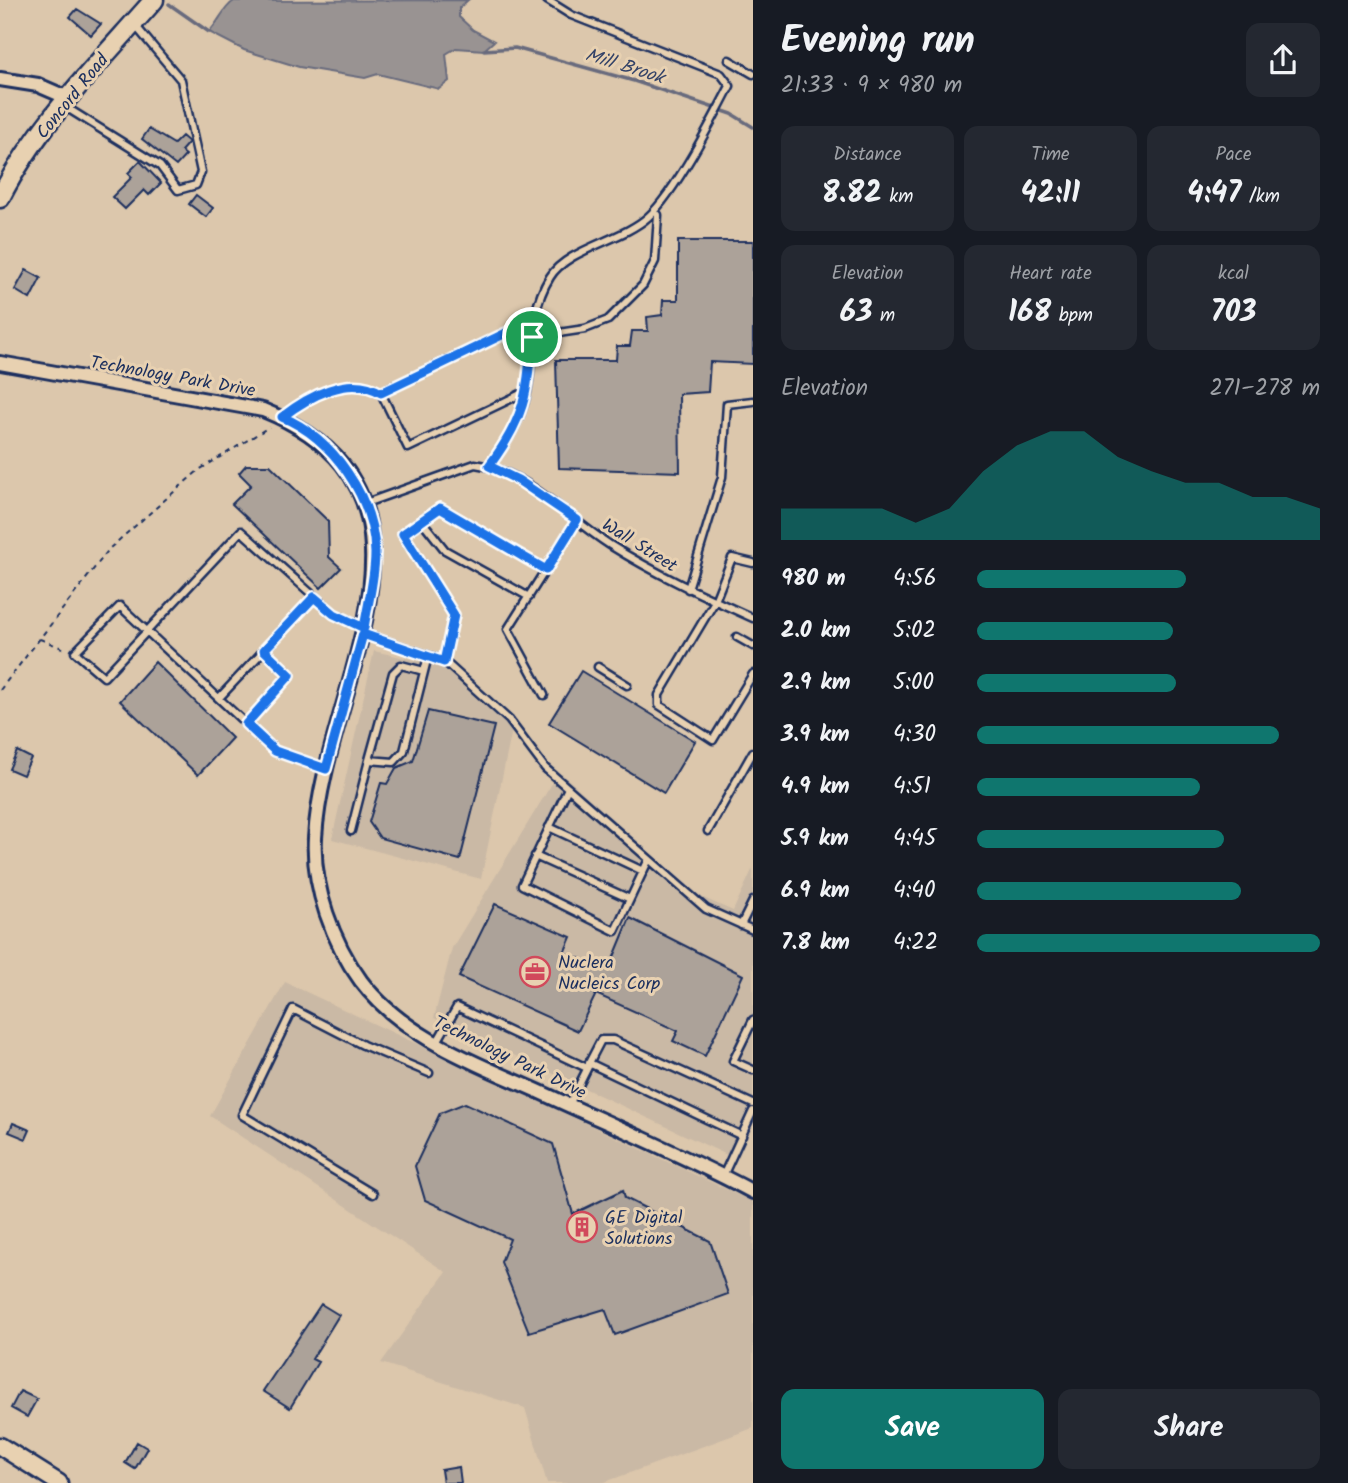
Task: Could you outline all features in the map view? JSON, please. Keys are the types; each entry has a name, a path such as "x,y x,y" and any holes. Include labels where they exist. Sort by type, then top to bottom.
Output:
{"main road":[{"name":"Concord Road","path":"0,198 13,172 65,102 154,0"}],"street":[{"path":"0,79 38,85 65,102"},
{"name":"Technology Park Drive","path":"0,363 263,410 300,426 334,455 363,504 372,528 375,553 364,631 326,769 314,842 317,874 326,910 342,949 373,996 391,1012 437,1042 753,1192"},
{"path":"0,1446 59,1483"}],"lane":[{"path":"363,504 475,464 489,466 512,435 527,391 533,320 540,295 552,274 650,215 711,122 730,86 721,74 570,15 547,0"},
{"path":"65,102 160,166 178,190 196,185 201,172 181,80 134,23"},
{"path":"729,60 753,75"},
{"path":"532,337 585,330 608,320 643,285 655,261 658,215"},
{"path":"527,391 408,448 381,393 533,320"},
{"path":"688,589 723,477 727,404 753,401"},
{"name":"Wall Street","path":"489,466 518,480 607,544 688,589 753,618"},
{"path":"444,662 454,615 403,534 440,508 546,570"},
{"path":"544,695 509,629 577,520"},
{"path":"422,521 445,550 528,597"},
{"path":"326,769 275,751 146,631 120,606 75,652 104,677 146,631 240,531 334,614 364,631 444,662 509,720 545,768 706,909 753,930"},
{"path":"753,563 732,558 715,601 659,695 659,705 713,740 753,674"},
{"path":"219,698 314,597"},
{"path":"737,637 753,646"},
{"path":"246,724 290,675 264,650"},
{"path":"369,760 394,762 404,751 428,656"},
{"path":"351,831 393,673 401,665 424,671"},
{"path":"598,667 627,685"},
{"path":"708,831 753,752"},
{"path":"568,788 522,885 615,931 649,859"},
{"path":"549,827 643,871"},
{"path":"535,856 630,899"},
{"path":"741,925 753,901"},
{"path":"437,1042 457,1007 742,1136"},
{"path":"373,1194 242,1115 293,1009 363,1045 429,1073"},
{"path":"753,1020 733,1061 753,1070"},
{"path":"569,1105 601,1040 613,1040 753,1104"},
{"path":"723,1177 753,1111"}],"path":[{"path":"0,690 110,548 199,470 252,440 282,417 326,391 348,385 368,386 381,393"},
{"path":"39,639 75,652"}],"shaded area":[{"path":"468,0 459,8 459,17 473,30 494,41 484,50 456,48 446,54 449,81 439,89 378,74 365,78 299,67 244,50 209,32 234,1"},
{"path":"374,651 441,666 513,725 481,879 332,839"},
{"path":"562,774 697,895 733,911 753,868 753,1100 727,1155 434,1018 452,948 551,785"},
{"path":"285,982 753,1202 753,1428 602,1483 547,1483 525,1408 381,1363 446,1272 210,1116"}],"building":[{"path":"77,9 101,24 91,35 70,17"},
{"path":"149,129 174,144 182,136 189,142 181,151 186,155 176,166 142,139"},
{"path":"140,161 161,183 149,195 144,190 125,209 112,197 132,177 128,173"},
{"path":"196,195 213,208 206,217 189,204"},
{"path":"678,241 753,241 753,364 710,362 708,392 679,394 680,472 559,468 556,360 616,360 617,346 630,346 632,331 648,331 647,317 662,315 663,300 678,300"},
{"path":"26,270 41,278 30,299 15,290"},
{"path":"246,465 270,465 328,521 329,557 341,568 321,588 232,504 251,485 239,473"},
{"path":"155,662 232,738 198,775 120,701"},
{"path":"581,671 695,741 664,793 549,723"},
{"path":"428,711 494,726 460,860 380,838 369,822 381,783 387,784 396,768 413,761"},
{"path":"17,751 31,758 23,775 9,769"},
{"path":"495,904 571,937 564,953 609,969 630,918 743,975 705,1056 673,1041 678,1031 596,994 578,1031 459,977"},
{"name":"GE Digital Solutions","path":"465,1103 553,1144 573,1214 623,1190 625,1198 710,1241 728,1294 615,1335 605,1309 529,1332 501,1262 510,1239 425,1200 415,1166 440,1113"},
{"path":"13,1123 30,1130 26,1139 9,1132"},
{"path":"321,1304 339,1315 312,1359 318,1362 290,1408 263,1391"},
{"path":"20,1391 37,1399 27,1417 11,1408"},
{"path":"137,1442 147,1448 135,1469 125,1463"},
{"path":"459,1467 461,1483 443,1483 441,1470"}],"waterway":[{"name":"Mill Brook","path":"169,4 209,32"},
{"name":"Mill Brook","path":"484,50 515,48 634,81 732,114 753,127"}],"place":[{"name":"Nuclera Nucleics Corp","path":"535,972"},
{"name":"GE Digital Solutions","path":"582,1227"}],"route":[{"path":"533,320 532,337 529,380 521,415 512,435 489,466 518,480 577,520 546,570 440,508 403,534 454,615 444,662 363,634 326,769 275,751 246,724 290,675 264,650 314,597 334,614 364,628 375,553 372,528 354,484 334,455 317,438 282,417 326,391 348,385 368,386 381,393 533,320"}]}
